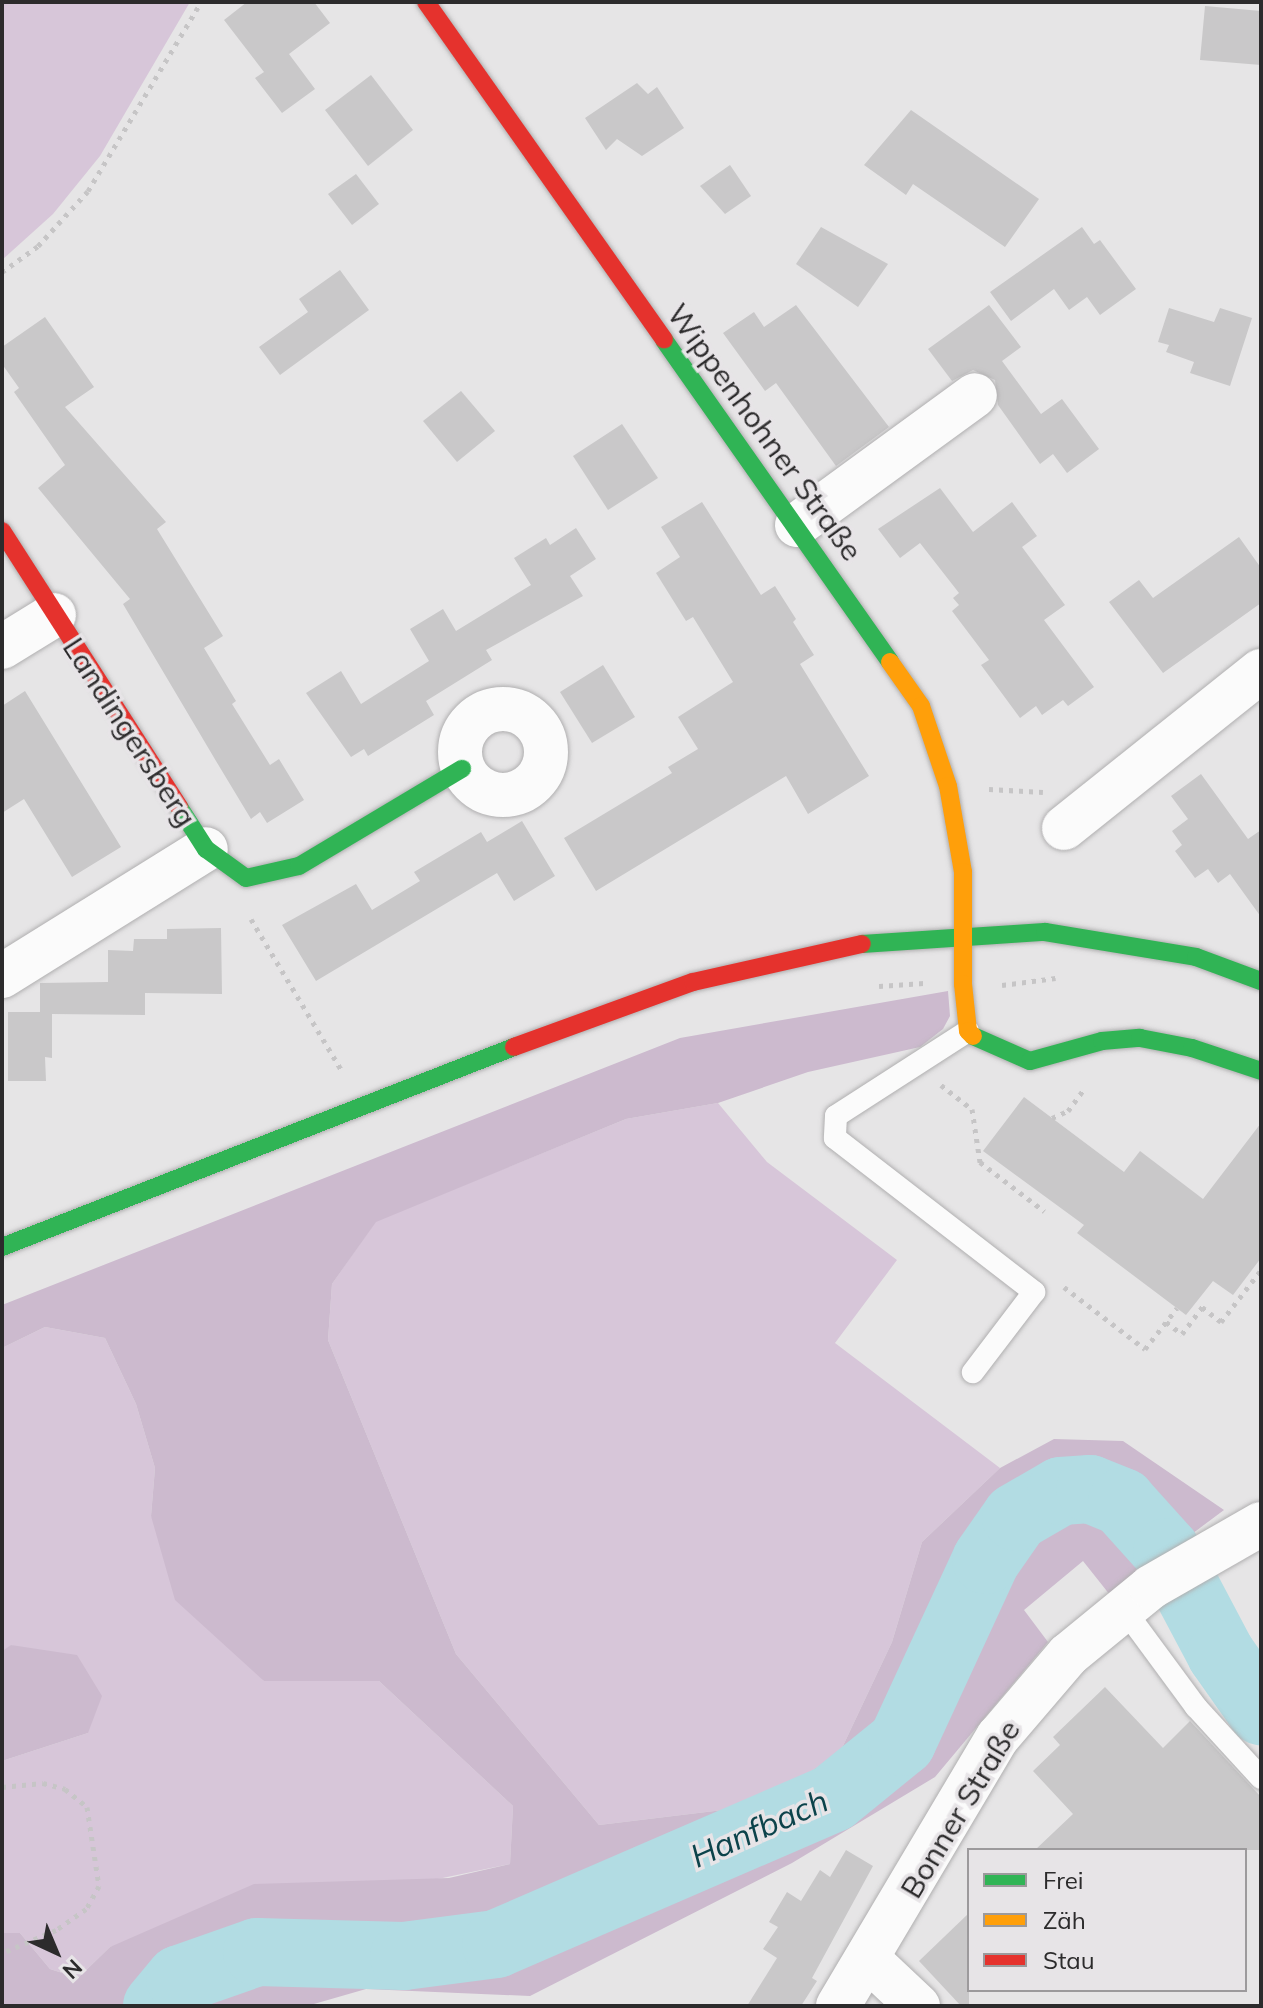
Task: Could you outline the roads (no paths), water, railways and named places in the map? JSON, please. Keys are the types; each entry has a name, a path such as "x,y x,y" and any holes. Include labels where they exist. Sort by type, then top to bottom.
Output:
{"street":[{"name":"Wippenhohner Straße","path":"426,2 797,525 921,706 948,786 963,872 963,984 968,1031"},
{"path":"797,525 975,395"},
{"name":"Landingersberg","path":"2,531 206,849 246,878 299,866 462,769"},
{"name":"Landingersberg","path":"2,647 54,615"},
{"path":"1064,828 1261,671"},
{"name":"Landingersberg","path":"2,976 206,849"},
{"path":"2,1247 693,982 889,939 964,933 1045,932 1124,941 1196,957 1261,981"},
{"path":"968,1031 981,1043 1030,1061 1102,1041 1140,1038 1192,1048 1261,1071"},
{"name":"Bonner Straße","path":"838,2006 870,1961 998,1737 1068,1655 1137,1597 1209,1550 1261,1524"},
{"path":"870,1961 918,2006"}],"lane":[{"path":"968,1031 836,1116 835,1138 1034,1292 973,1372"},
{"path":"1137,1597 1196,1707 1261,1778"}],"waterway":[{"name":"Hanfbach","path":"157,2006 180,1979 257,1952 404,1956 496,1944 833,1798 902,1742 986,1560 1016,1517 1061,1491 1090,1489 1122,1502 1167,1552 1221,1654 1261,1711"}]}
